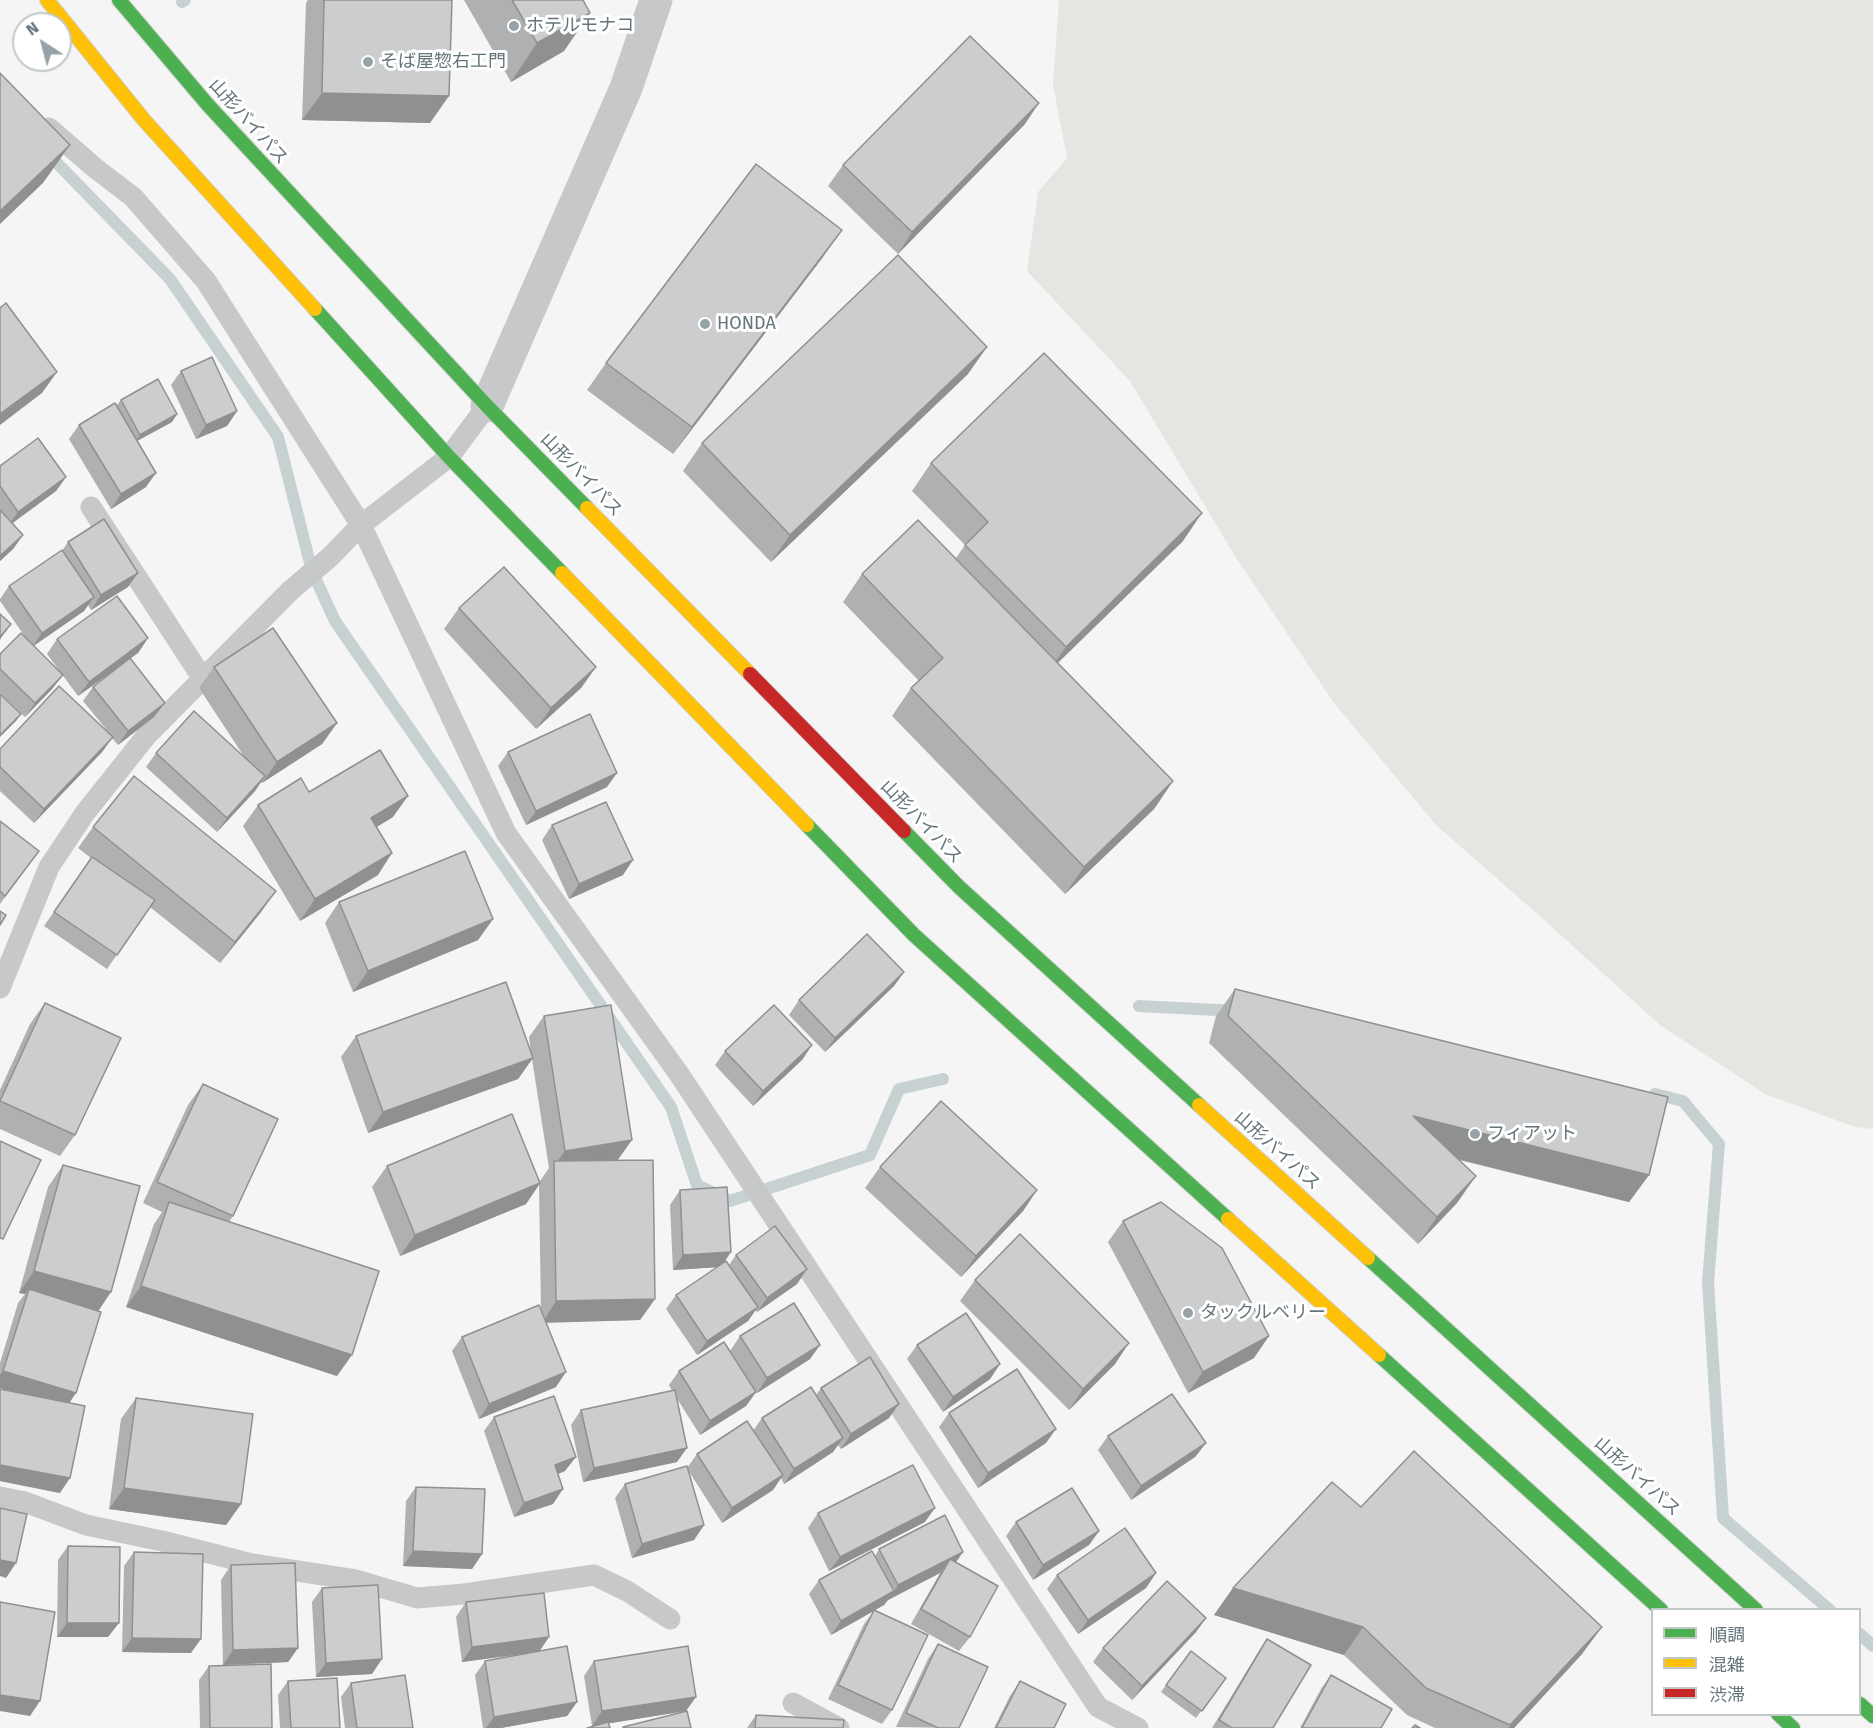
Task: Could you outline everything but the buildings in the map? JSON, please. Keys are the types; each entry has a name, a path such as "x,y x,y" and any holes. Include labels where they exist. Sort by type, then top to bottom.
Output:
{"highway":[{"path":"47,0 144,120 449,457 914,935 1659,1608"},
{"name":"山形バイパス","path":"119,0 208,105 488,406 959,887 1754,1608"},
{"path":"1861,1705 1873,1716"},
{"path":"1780,1716 1793,1728"}],"street":[{"path":"488,406 626,88 656,0"}],"lane":[{"path":"32,113 95,168 133,197 206,281 361,525 506,833 678,1074 1111,1728"},
{"path":"0,988 49,867 85,813 147,735 291,590 330,557 361,525 449,457 488,406"},
{"path":"91,507 203,680"},
{"path":"32,853 49,867"},
{"path":"0,1497 25,1502 86,1525 162,1541 252,1564 356,1580 417,1598 464,1594 594,1575 627,1591 670,1619"},
{"path":"793,1702 839,1728"},
{"path":"1098,1707 1138,1728"}],"shaded area":[{"path":"1059,0 1873,0 1873,1129 1855,1127 1765,1094 1660,1025 1436,825 1334,703 1235,556 1130,381 1027,271 1038,192 1067,158 1053,85"}],"waterway":[{"path":"53,159 170,279 278,437 312,571 335,621 671,1107 697,1185 730,1201 870,1155 899,1089 943,1079"},
{"path":"1139,1006 1236,1011"},
{"path":"1655,1094 1683,1101 1719,1144 1708,1282 1723,1518 1828,1608"},
{"path":"1861,1635 1873,1646"}],"traffic: fast":[{"path":"119,0 208,105 487,406 587,508"},
{"path":"315,309 449,457 562,573"},
{"path":"807,825 914,935 1228,1219"},
{"path":"904,831 959,887 1199,1105"},
{"path":"1368,1258 1754,1608"},
{"path":"1379,1355 1659,1608"},
{"path":"1861,1705 1873,1716"},
{"path":"1780,1716 1793,1728"}],"traffic: slow":[{"path":"47,0 144,120 315,309"},
{"path":"587,508 750,674"},
{"path":"562,573 807,825"},
{"path":"1199,1105 1368,1258"},
{"path":"1228,1219 1379,1355"}],"traffic: jam":[{"path":"750,674 904,831"}],"place":[{"name":"ホテルモナコ","path":"514,26"},
{"name":"そば屋惣右工門","path":"368,62"},
{"name":"HONDA","path":"705,324"},
{"name":"フィアット","path":"1475,1134"},
{"name":"タックルベリー","path":"1188,1313"}]}
